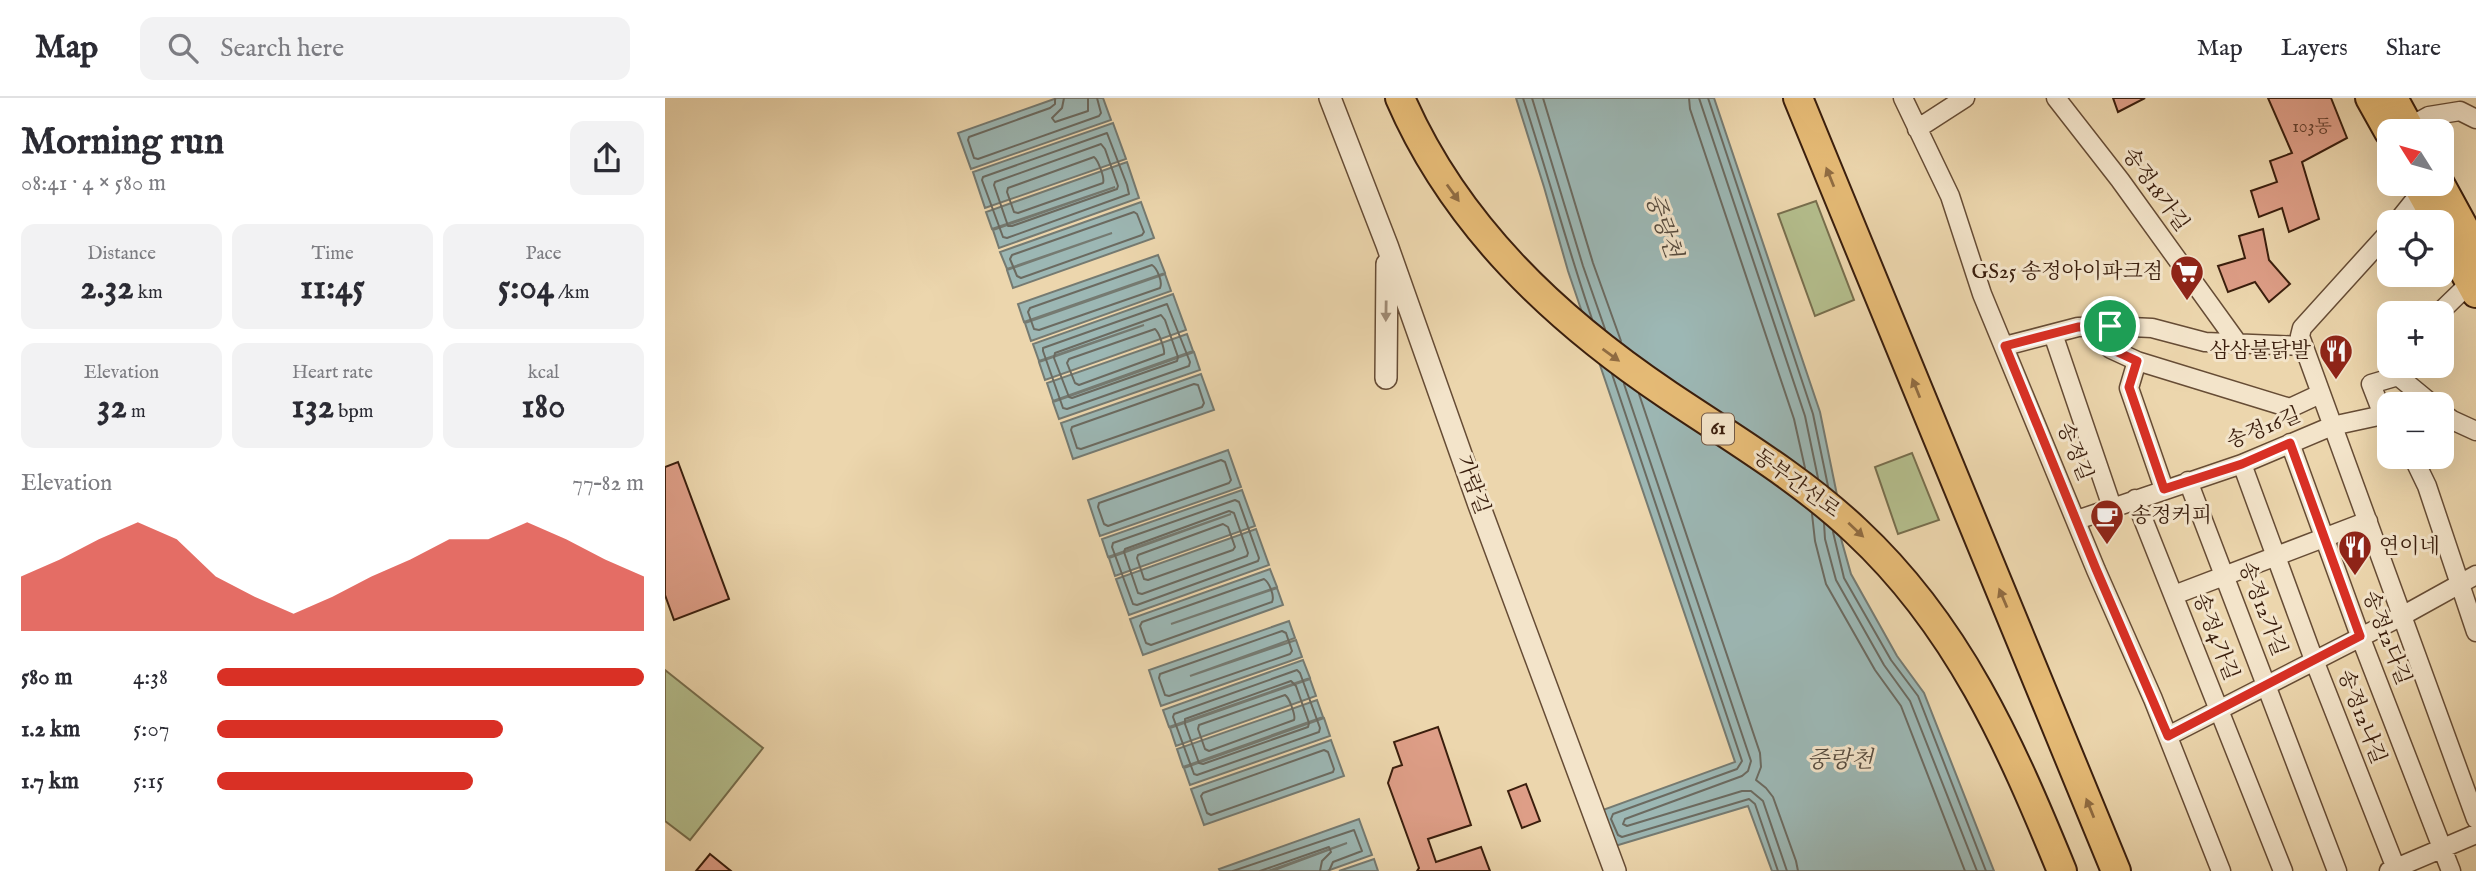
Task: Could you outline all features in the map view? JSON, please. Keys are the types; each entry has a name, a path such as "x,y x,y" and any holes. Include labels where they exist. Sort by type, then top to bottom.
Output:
{"main road":[{"name":"동부간선로","path":"1400,98 1416,136 1473,221 1509,264 1563,317 1606,351 1835,510 1882,555 1930,611 1954,646 2003,735 2061,871"},
{"path":"1798,98 2116,871"},
{"path":"2370,98 2392,119"},
{"path":"2393,98 2400,119"},
{"path":"2434,196 2476,250"},
{"path":"2454,253 2473,288"}],"street":[{"name":"가람길","path":"1330,98 1387,245 1479,505 1615,871"},
{"path":"1903,98 1917,129 1965,98"},
{"name":"송정18가길","path":"2056,98 2120,180 2239,345"},
{"path":"2423,119 2460,111 2476,118"},
{"name":"송정길","path":"1917,129 1949,196 1982,294 2168,736 2221,871"},
{"path":"2407,210 2418,196"},
{"path":"1386,378 1387,245"},
{"path":"2377,245 2302,328 2299,336 2476,819"},
{"path":"2454,302 2473,288"},
{"path":"2110,326 2111,349 2137,361 2290,408 2320,394"},
{"path":"2005,346 2078,327 2110,326 2152,328 2205,342 2302,346"},
{"path":"2053,334 2112,507"},
{"path":"2137,361 2129,387 2164,489"},
{"path":"2377,398 2371,384 2385,378"},
{"path":"2408,378 2421,392"},
{"name":"송정16길","path":"2077,520 2242,464 2332,426 2377,420"},
{"path":"2454,421 2476,431"},
{"name":"송정12다길","path":"2290,443 2360,636 2451,871"},
{"name":"송정12나길","path":"2242,464 2394,870"},
{"path":"2419,469 2427,486 2476,632"},
{"name":"송정12가길","path":"2188,481 2337,871"},
{"name":"송정4가길","path":"2135,499 2283,871"},
{"path":"2174,595 2368,521"},
{"path":"2168,736 2476,575"},
{"path":"2394,870 2476,834"}],"green space":[{"path":"1816,201 1854,300 1815,316 1778,214"},
{"path":"1912,453 1939,520 1898,534 1875,467"},
{"path":"665,670 763,748 690,840 665,821"}],"water":[{"path":"1057,98 1103,98 1111,120 971,169 958,133"},
{"name":"중랑천","path":"1516,98 1714,98 1820,412 1837,495 1840,535 1851,574 1897,656 1924,693 1994,871 1772,871 1748,806 1615,846 1600,811 1735,762 1568,271"},
{"path":"1113,123 1126,159 985,208 973,172"},
{"path":"1127,162 1139,198 999,248 993,230 1115,187 992,229 986,212"},
{"path":"1141,202 1154,238 1013,288 1007,270 1112,233 1007,269 1000,252"},
{"path":"1158,255 1165,273 1024,322 1018,304"},
{"path":"1165,274 1171,291 1031,341 1025,323"},
{"path":"1173,294 1186,330 1045,380 1039,362 1144,325 1039,361 1033,344"},
{"path":"1187,334 1193,351 1053,401 1047,383"},
{"path":"1194,352 1200,370 1059,419 1053,402"},
{"path":"1201,374 1214,410 1073,459 1061,423"},
{"path":"1228,450 1241,487 1100,536 1088,500"},
{"path":"1242,490 1255,526 1115,576 1109,558 1231,514 1108,557 1102,539"},
{"path":"1256,529 1269,565 1129,615 1116,579"},
{"path":"1270,569 1277,587 1171,624 1277,588 1283,605 1143,655 1130,619"},
{"path":"1289,621 1295,638 1190,676 1296,640 1302,657 1161,706 1149,670"},
{"path":"1303,660 1310,678 1169,727 1163,710"},
{"path":"1310,679 1316,696 1176,746 1170,728"},
{"path":"1317,700 1323,717 1183,767 1177,749"},
{"path":"1324,718 1330,736 1190,785 1184,768"},
{"path":"1331,740 1344,776 1204,825 1191,789"},
{"path":"1359,819 1372,855 1327,871 1272,871 1347,843 1268,871 1219,869"},
{"path":"1374,859 1378,871 1339,871"}],"building":[{"path":"2113,98 2145,98 2118,112"},
{"path":"2268,98 2331,98 2347,138 2302,162 2319,219 2289,232 2282,208 2259,217 2251,191 2277,182 2270,161 2292,153"},
{"path":"2263,229 2269,260 2290,284 2269,302 2255,282 2228,292 2218,266 2245,258 2239,236"},
{"path":"678,462 729,599 674,620 665,595 665,467"},
{"path":"1438,727 1471,825 1428,839 1436,862 1481,847 1490,871 1417,871 1419,868 1388,783 1393,768 1402,765 1394,742"},
{"path":"1526,784 1540,821 1522,828 1508,791"},
{"path":"710,854 731,871 696,871"}],"place":[{"name":"GS25 송정아이파크점","path":"2187,302"},
{"name":"삼삼불닭발","path":"2336,381"},
{"name":"송정커피","path":"2107,546"},
{"name":"연이네","path":"2355,577"}],"route":[{"path":"2110,326 2111,349 2137,361 2129,387 2164,489 2242,464 2290,443 2360,636 2168,736 2005,346 2078,327 2110,326"}]}
